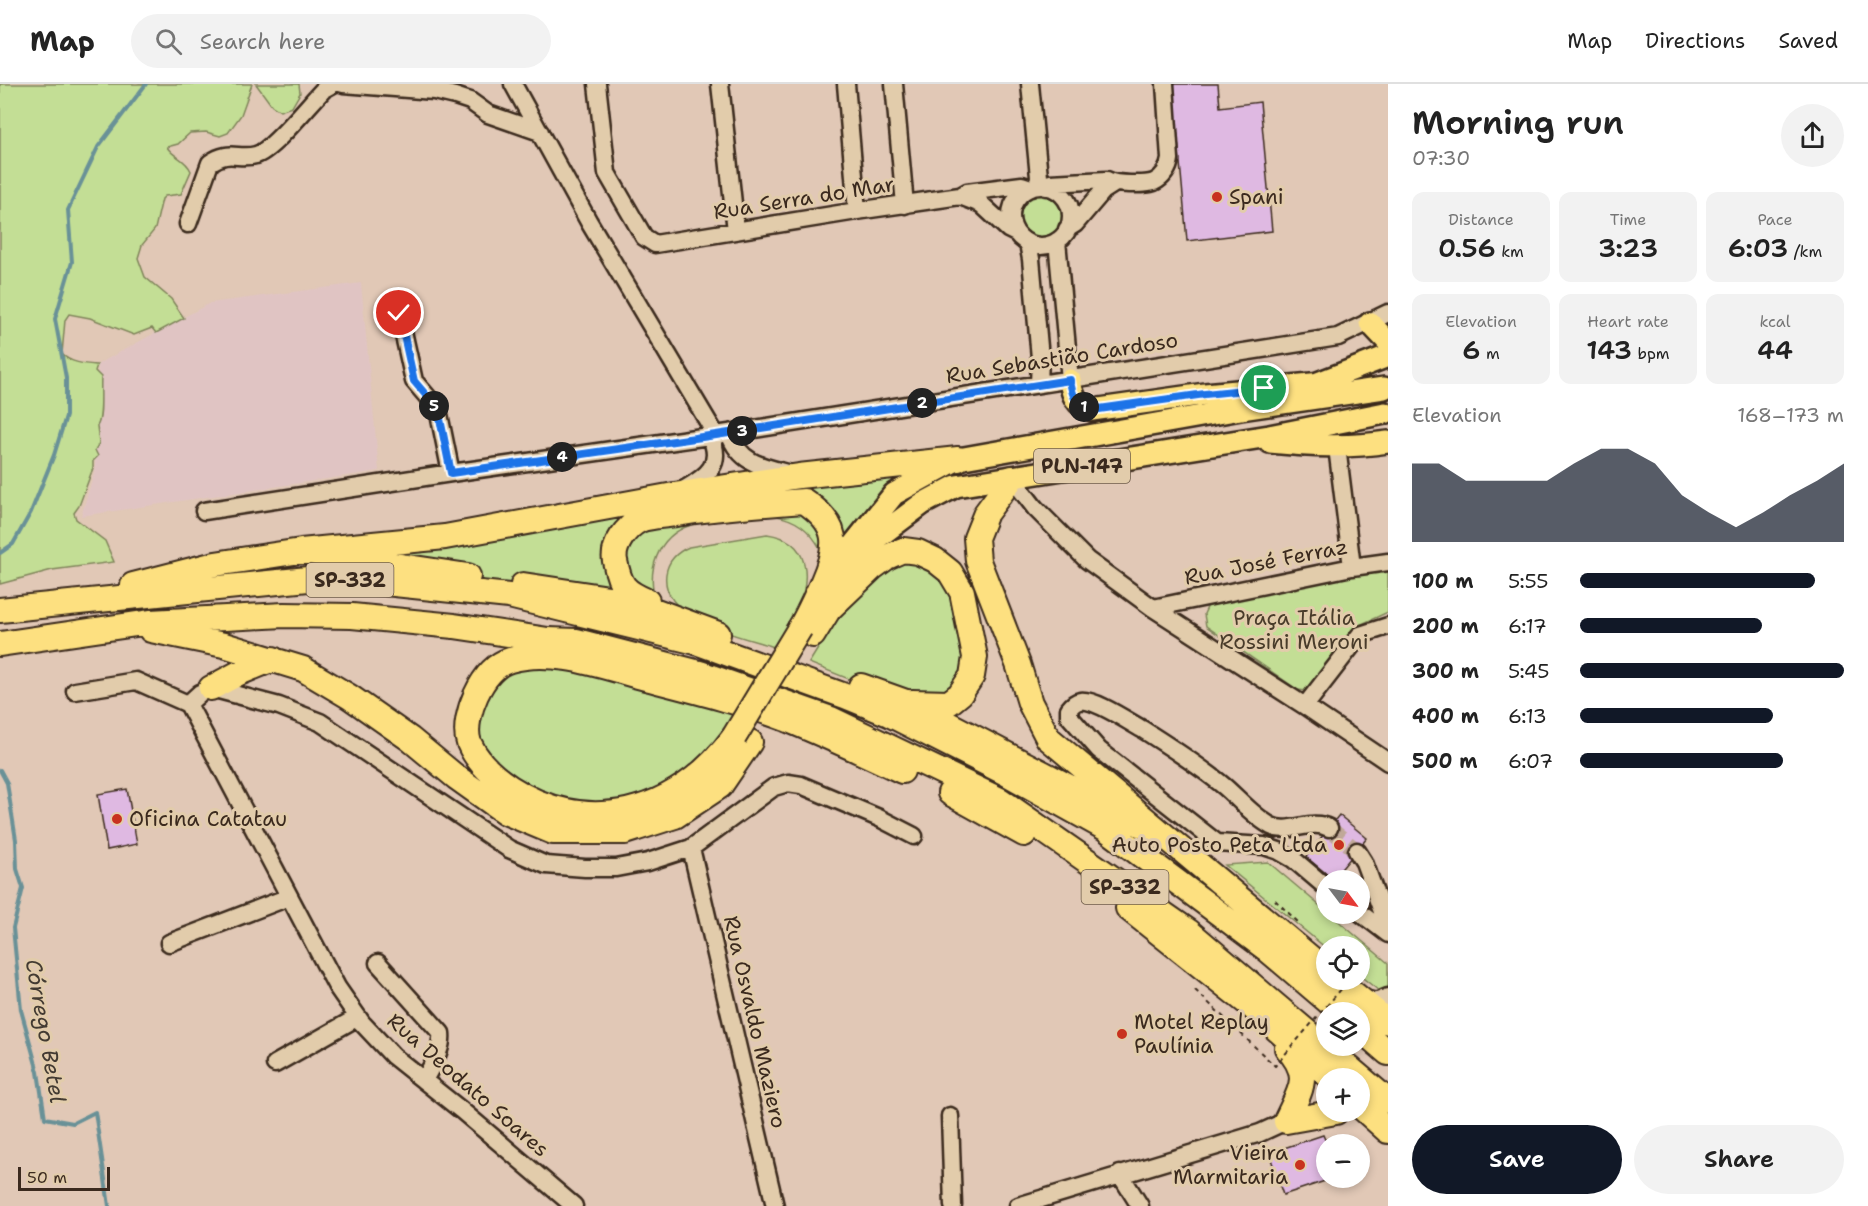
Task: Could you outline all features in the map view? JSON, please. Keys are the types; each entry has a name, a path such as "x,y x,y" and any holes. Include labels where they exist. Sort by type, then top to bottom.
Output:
{"highway":[{"path":"58,604 215,564 301,551 445,537 674,495 799,476 957,459"},
{"path":"1012,478 986,513 976,538 978,561 1018,663 1030,703 1048,738 1316,963"},
{"path":"125,625 224,645 303,669 350,697 410,739 456,777 505,812 553,832 625,832 675,816 720,786 743,739 813,621 832,562 835,539 823,515 804,501 721,507 640,520 628,528 620,540 614,557 618,578 627,592 681,616 689,623"},
{"path":"813,621 872,568 887,557 903,550 918,552 935,560 950,572 962,592 966,609 975,657 972,676 960,694 949,703 906,702"},
{"path":"301,551 629,601 906,702 1165,837"},
{"name":"SP-332","path":"0,610 327,577 509,596 696,642 890,714 1006,773 1105,828 1268,950 1350,997"},
{"name":"SP-332","path":"0,644 125,625 284,615 352,616 454,626 548,640 577,641 700,673 831,719 1000,800 1188,931 1376,1113"},
{"path":"743,739 692,781 668,797 636,809 600,814 566,812 526,797 498,780 478,758 468,741 468,720 482,682 494,668 509,660 540,656 572,659 618,670 705,693 784,719 898,769 1017,829 1141,918 1249,1004 1320,1068"},
{"path":"211,688 273,659"},
{"path":"1350,997 1388,1022"},
{"path":"1249,1004 1298,1061 1303,1079 1286,1121"},
{"path":"1370,1037 1388,1053"},
{"path":"1286,1121 1316,1116"}],"main road":[{"path":"1379,318 1388,342"},
{"path":"1241,409 1322,383 1388,356"},
{"path":"1070,380 1072,395 1086,409 1092,410 1205,394 1322,383"},
{"name":"PLN-147","path":"957,459 1241,409 1383,388"},
{"name":"PLN-147","path":"813,621 878,537 922,504 956,486 1243,439 1385,413"},
{"path":"1243,439 1319,447 1355,447 1388,442"},
{"path":"813,621 849,550 894,494 957,459"}],"street":[{"path":"188,224 210,163 226,154 246,156 263,152 324,89 333,84"},
{"path":"344,84 434,91 455,96 470,101 488,114 540,132"},
{"path":"513,84 590,222 718,435 756,464 799,476"},
{"name":"Rua Serra do Mar","path":"597,84 607,173 644,237 655,244 960,196 967,192 1022,185 1038,187 1050,183 1107,180 1114,184 1154,182 1162,176 1170,159 1165,84"},
{"path":"720,84 736,231"},
{"path":"846,84 857,211"},
{"path":"894,84 905,205"},
{"path":"1030,84 1040,177 1038,187"},
{"path":"960,196 981,204 1008,229 1022,238 1043,246 1075,224 1103,191 1114,184"},
{"path":"1039,384 1040,358 1036,315 1022,238 1011,219 1014,203 1024,192 1038,187 1060,194 1069,206 1070,214 1062,235 1064,313 1070,380"},
{"path":"1036,315 1049,309 1064,313"},
{"path":"399,313 414,381 439,414 451,473"},
{"name":"Rua Sebastião Cardoso","path":"204,511 718,435 1338,337 1379,318"},
{"path":"674,495 703,479 710,472 715,462 718,435"},
{"path":"1337,447 1352,567"},
{"path":"1012,478 1035,508 1088,560 1153,608 1388,762"},
{"name":"Rua José Ferraz","path":"1153,608 1352,567 1388,562"},
{"path":"1305,706 1360,635 1388,626"},
{"path":"75,691 136,681 188,704 200,693 211,688 279,706 320,723 509,849 546,865 616,868 648,862 691,848 774,787 788,783 801,785 823,794 914,836"},
{"path":"1316,879 1293,859 1279,851 1264,846 1217,843 1099,750 1069,716 1069,709 1080,701 1087,700 1128,721 1180,754 1272,826 1281,829 1319,825 1329,828"},
{"name":"Rua Deodato Soares","path":"188,704 288,897 337,987 358,1017 393,1056 574,1206"},
{"name":"Rua Osvaldo Maziero","path":"691,848 775,1206"},
{"path":"1357,851 1364,862 1388,928"},
{"path":"169,943 288,897"},
{"path":"1370,920 1388,934"},
{"path":"378,963 441,1033 440,1049 424,1081"},
{"path":"1350,997 1376,1002 1388,997"},
{"path":"275,1064 358,1017"},
{"path":"950,1116 953,1206"},
{"path":"1018,1206 1260,1133 1286,1121"},
{"path":"1120,1174 1140,1206"}],"path":[{"path":"1195,990 1275,1066 1350,997"}],"shaded area":[{"path":"361,283 379,471 81,516 95,470 98,364 210,303"}],"green space":[{"path":"0,84 252,84 241,115 228,133 220,136 206,132 190,133 178,144 167,147 186,163 191,171 181,194 165,196 162,199 155,229 142,245 138,258 145,277 171,299 184,318 156,333 152,328 134,335 90,318 69,314 65,320 62,354 73,361 97,365 95,371 101,377 101,411 97,426 99,443 95,450 98,456 93,461 93,468 79,506 74,513 76,519 105,541 114,562 52,570 0,584"},
{"path":"256,84 299,84 300,93 292,107 280,111 272,106"},
{"path":"1041,193 1057,200 1064,216 1057,232 1041,239 1025,232 1018,216 1025,200"},
{"path":"923,468 856,533 824,557 816,541 806,530 783,517 755,515 739,517 695,524 679,530 662,546 657,557 652,580 657,604 317,567 322,561"},
{"path":"767,534 792,544 800,552 805,574 802,599 797,612 774,647 705,624 676,604 668,590 666,574 671,561 681,551 689,547"},
{"path":"912,561 948,580 965,667 950,690 901,700 809,663 832,626 880,571 896,563"},
{"name":"Praça Itália Rossini Meroni","path":"1388,566 1388,612 1355,627 1307,691 1298,690 1206,626 1204,614 1209,603"},
{"path":"524,662 623,680 736,716 729,731 669,789 603,806 538,795 484,754 477,722 491,684"},
{"path":"1268,862 1316,903 1316,924 1342,924 1356,936 1316,936 1316,940 1225,865"},
{"path":"1370,948 1388,963 1388,998 1370,984"}],"building":[{"path":"1173,84 1218,84 1220,107 1260,102 1272,231 1187,241"},
{"name":"Oficina Catatau","path":"127,789 137,844 107,850 98,794"},
{"name":"Auto Posto Peta Ltda","path":"1339,815 1367,838 1340,870 1322,870 1306,857"},
{"name":"Vieira Marmitaria","path":"1316,1137 1316,1184 1283,1195 1269,1153"}],"waterway":[{"path":"0,553 13,544 31,512 54,455 66,416 66,378 55,319 72,262 68,210 98,147 146,84"},
{"name":"Córrego Betel","path":"0,770 7,783 16,840 17,869 23,888 13,928 21,1010 38,1072 45,1118 73,1123 95,1112 109,1206"}],"tunnel":[{"path":"1329,828 1357,851"}],"place":[{"name":"Spani","path":"1217,197"},
{"name":"Oficina Catatau","path":"117,819"},
{"name":"Auto Posto Peta Ltda","path":"1339,845"},
{"name":"Motel Replay Paulínia","path":"1122,1034"},
{"name":"Vieira Marmitaria","path":"1300,1165"}],"route":[{"path":"399,313 414,381 439,414 451,473 1070,380 1072,395 1081,406 1092,410 1264,388"}]}
